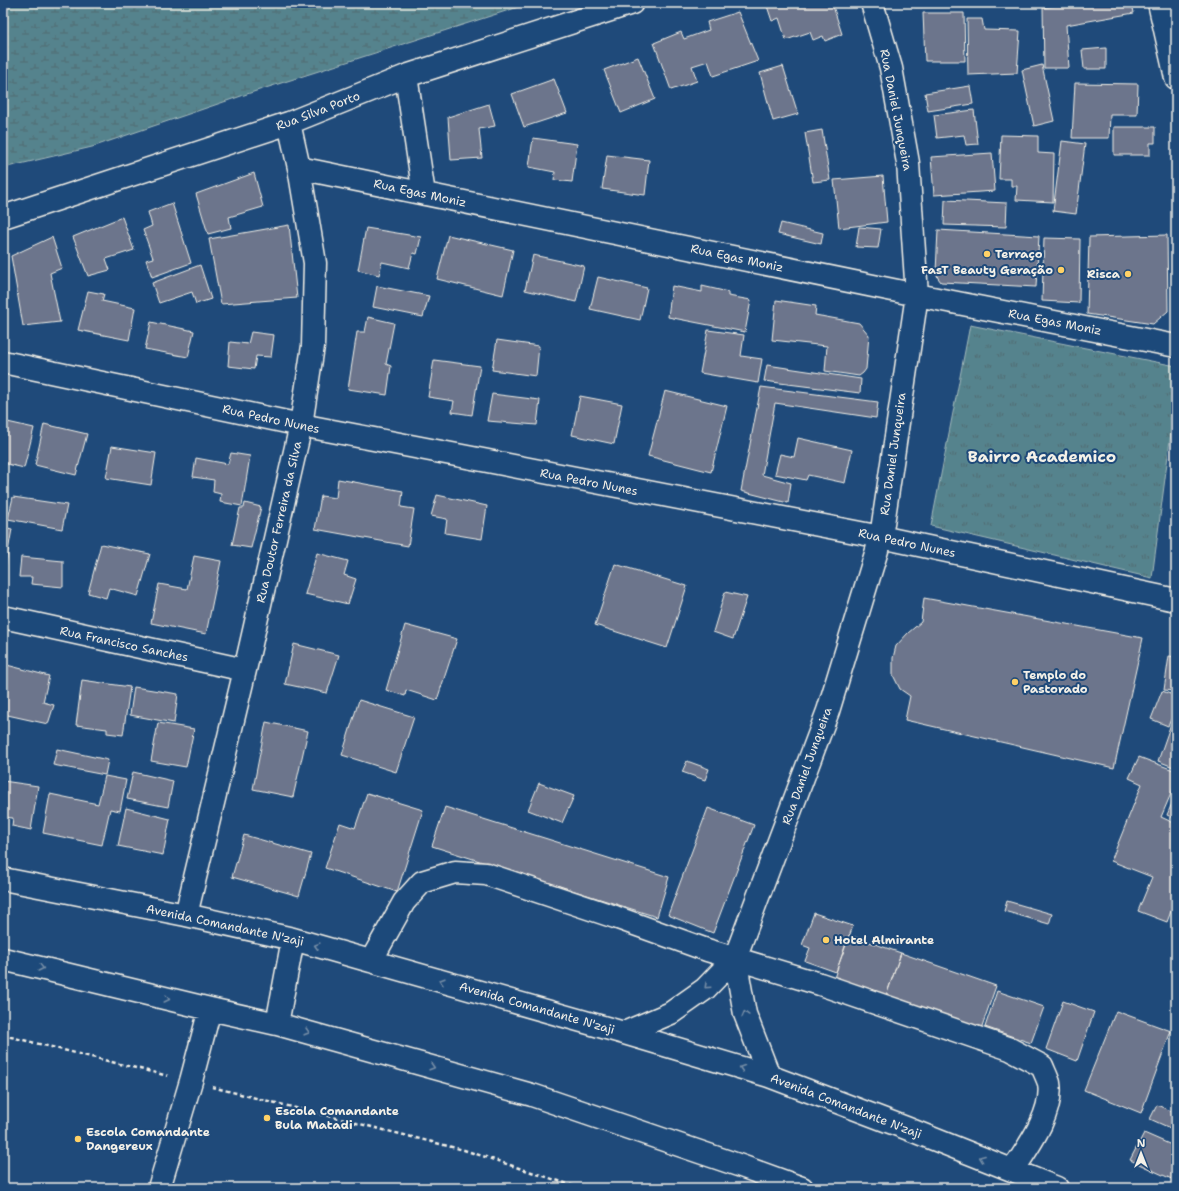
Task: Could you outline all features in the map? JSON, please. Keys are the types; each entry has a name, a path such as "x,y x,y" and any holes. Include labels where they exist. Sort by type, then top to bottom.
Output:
{"street":[{"name":"Rua Silva Porto","path":"3,218 290,123 406,76 632,3"},
{"name":"Rua Daniel Junqueira","path":"624,1033 671,1013 705,989 735,958 828,711 881,538 917,295 908,163 891,68 872,3"},
{"path":"1159,3 1176,78"},
{"path":"406,76 424,194"},
{"name":"Rua Doutor Ferreira da Silva","path":"186,915 245,670 301,426 312,346 315,263 300,168 290,123"},
{"name":"Rua Egas Moniz","path":"300,168 917,295 1176,346"},
{"name":"Rua Pedro Nunes","path":"3,362 301,426 881,538 1176,600"},
{"name":"Rua Francisco Sanches","path":"3,617 245,670"},
{"path":"371,961 404,902 422,882 455,872 486,874 615,917 707,950 820,984 1010,1049 1042,1066 1049,1083 1049,1101 1038,1131 1013,1170"},
{"name":"Avenida Comandante N'zaji","path":"3,879 186,915 293,939 624,1033 769,1076 1057,1188"},
{"path":"277,1024 293,939"},
{"path":"735,958 745,1014 769,1076"},
{"path":"3,959 277,1024 532,1095 742,1166 802,1188"},
{"path":"159,1188 191,1081 210,1009"}],"path":[{"path":"3,1035 464,1150 580,1188"}],"green space":[{"path":"3,3 531,3 250,93 92,147 3,168"},
{"path":"970,325 1176,366 1176,394 1152,578 931,526"}],"building":[{"path":"766,3 832,3 842,34 825,41 823,36 813,40 810,32 786,40 779,18 772,21"},
{"path":"915,3 975,3 975,5 915,7"},
{"path":"1069,3 1132,3 1134,13 1066,25 1069,68 1044,68 1043,8"},
{"path":"738,12 758,61 713,76 708,61 692,66 697,81 671,90 654,43 681,32 684,39 709,30 707,22"},
{"path":"923,13 964,13 965,61 925,61"},
{"path":"967,19 982,19 984,30 1020,31 1017,73 968,75"},
{"path":"1106,48 1106,69 1084,69 1082,50"},
{"path":"638,57 655,99 621,113 604,70"},
{"path":"1042,65 1054,121 1034,126 1022,70"},
{"path":"783,66 798,114 773,121 760,73"},
{"path":"554,79 567,113 524,127 512,94"},
{"path":"1075,83 1138,84 1137,115 1110,115 1109,138 1072,138"},
{"path":"970,86 973,104 928,111 925,93"},
{"path":"489,104 495,126 479,129 482,158 451,160 448,117"},
{"path":"974,110 978,144 966,145 964,135 937,138 934,115"},
{"path":"1114,127 1155,127 1155,143 1150,143 1150,155 1114,155"},
{"path":"822,130 830,180 813,182 805,133"},
{"path":"1001,135 1038,136 1038,153 1054,154 1053,202 1016,200 1017,186 1011,186 1011,179 999,179"},
{"path":"533,138 577,144 572,182 554,180 555,172 529,167"},
{"path":"1062,141 1085,144 1076,214 1053,211"},
{"path":"992,153 995,191 934,195 931,157"},
{"path":"607,155 649,160 645,195 602,189"},
{"path":"254,173 263,207 229,217 231,228 208,234 196,194"},
{"path":"883,176 887,222 839,228 834,180"},
{"path":"945,200 1007,203 1006,227 944,225"},
{"path":"172,203 191,263 152,277 146,260 153,258 143,230 152,226 148,212"},
{"path":"122,217 134,250 106,259 110,270 88,276 73,237"},
{"path":"781,223 823,233 821,244 778,234"},
{"path":"289,225 297,298 221,304 209,239"},
{"path":"859,227 881,229 878,248 856,247"},
{"path":"366,228 421,237 417,254 413,253 409,268 382,262 379,275 358,270"},
{"name":"Terraço","path":"938,230 1039,236 1036,287 941,282 936,272"},
{"path":"448,235 513,250 503,295 437,279"},
{"name":"Risca","path":"1167,235 1168,311 1153,324 1087,314 1089,237"},
{"path":"52,237 62,268 50,273 60,322 23,326 11,256"},
{"name":"FasT Beauty Geração","path":"1044,238 1080,239 1079,303 1042,301"},
{"path":"533,255 584,266 576,302 525,290"},
{"path":"200,265 211,299 196,304 192,292 159,303 152,283"},
{"path":"598,277 647,288 640,320 590,309"},
{"path":"377,286 429,296 423,317 373,307"},
{"path":"672,286 702,292 702,286 728,292 728,296 751,300 745,332 668,317"},
{"path":"88,291 104,294 102,301 135,308 129,340 78,330"},
{"path":"776,300 816,306 815,315 859,323 869,335 866,369 863,373 859,376 825,371 827,346 772,340"},
{"path":"368,317 394,323 386,364 391,366 387,395 348,389 357,332 365,332"},
{"path":"151,322 194,331 188,357 145,349"},
{"path":"708,330 744,335 741,356 762,359 758,383 700,373"},
{"path":"251,332 274,335 271,357 256,356 254,369 228,366 230,342 248,344"},
{"path":"497,340 539,346 536,376 492,370"},
{"path":"434,360 480,366 472,415 452,412 454,401 428,397"},
{"path":"767,365 861,379 860,393 764,381"},
{"path":"761,387 878,402 876,418 775,403 762,475 791,483 788,503 741,491"},
{"path":"665,391 727,406 711,472 648,456"},
{"path":"492,394 540,400 537,425 487,421"},
{"path":"580,396 622,404 614,444 572,435"},
{"path":"3,421 34,428 24,468 3,463"},
{"path":"44,424 87,434 76,475 35,465"},
{"path":"798,438 852,450 845,483 808,475 806,480 775,474 780,454 794,457"},
{"path":"112,446 156,453 151,485 106,478"},
{"path":"231,453 250,456 242,506 220,502 221,494 213,492 214,480 193,477 196,458 228,464"},
{"path":"338,479 403,491 401,507 414,509 408,546 315,529 321,496 336,498"},
{"path":"437,495 487,506 482,539 445,533 447,519 431,516"},
{"path":"13,497 67,505 62,529 8,519"},
{"path":"245,503 261,507 251,548 232,545 240,508 244,508"},
{"path":"3,527 12,529 3,579"},
{"path":"101,544 150,554 138,596 109,588 106,598 88,593"},
{"path":"317,553 348,561 344,575 356,579 348,604 305,594"},
{"path":"194,556 221,561 206,634 151,623 159,584 187,589"},
{"path":"21,557 63,561 63,587 31,584 32,577 19,577"},
{"path":"615,564 687,586 667,648 595,625"},
{"path":"725,592 747,597 733,639 713,632"},
{"name":"Templo do Pastorado","path":"924,598 1143,638 1114,768 905,720 910,696 900,689 893,675 893,658 896,646 921,622"},
{"path":"405,625 457,639 437,700 406,690 405,696 386,690"},
{"path":"294,644 339,655 327,693 285,684"},
{"path":"1169,656 1176,657 1176,691 1164,690"},
{"path":"3,664 49,676 43,702 54,705 48,724 3,714"},
{"path":"82,680 130,687 123,735 107,733 107,729 76,725"},
{"path":"134,687 178,694 174,723 130,715"},
{"path":"1162,691 1176,696 1176,716 1173,715 1168,726 1151,719"},
{"path":"359,700 414,717 396,772 342,755"},
{"path":"1173,718 1176,719 1176,768 1158,761"},
{"path":"266,722 308,731 293,797 253,789"},
{"path":"158,723 194,729 186,767 151,761"},
{"path":"57,749 108,760 105,775 53,765"},
{"path":"1139,757 1176,771 1176,782 1161,817 1176,824 1176,898 1167,922 1138,911 1152,877 1111,861 1142,784 1129,778"},
{"path":"687,761 709,769 705,780 682,772"},
{"path":"133,772 173,781 168,807 127,799"},
{"path":"105,776 126,780 120,811 110,809 102,845 43,833 50,794 98,804"},
{"path":"3,781 38,786 31,830 12,826 13,818 3,817"},
{"path":"539,783 574,796 562,823 528,810"},
{"path":"367,793 423,810 397,892 325,868 340,823 355,828"},
{"path":"1176,794 1176,819 1167,815"},
{"path":"445,807 669,877 657,917 432,846"},
{"path":"126,808 170,819 163,855 118,846"},
{"path":"708,808 754,825 713,933 668,915"},
{"path":"244,835 311,854 299,896 232,877"},
{"path":"1007,901 1052,914 1049,924 1004,911"},
{"name":"Hotel Almirante","path":"814,913 853,926 836,972 805,961 810,948 802,945"},
{"path":"849,935 901,953 886,996 834,978"},
{"path":"901,953 996,986 981,1029 886,996"},
{"path":"997,991 1044,1007 1031,1043 985,1027"},
{"path":"1063,1001 1094,1012 1077,1061 1046,1049"},
{"path":"1116,1011 1171,1031 1141,1113 1084,1090"},
{"path":"1176,1092 1176,1106 1170,1104"},
{"path":"1157,1105 1176,1113 1170,1128 1150,1119"},
{"path":"1144,1133 1176,1147 1176,1181 1130,1160"}],"place":[{"name":"Terraço","path":"987,254"},
{"name":"FasT Beauty Geração","path":"1061,270"},
{"name":"Risca","path":"1128,274"},
{"name":"Templo do Pastorado","path":"1015,682"},
{"name":"Hotel Almirante","path":"826,940"},
{"name":"Escola Comandante Bula Matadi","path":"267,1118"},
{"name":"Escola Comandante Dangereux","path":"78,1139"}],"district":[{"name":"Bairro Academico","path":"1042,456"}]}
